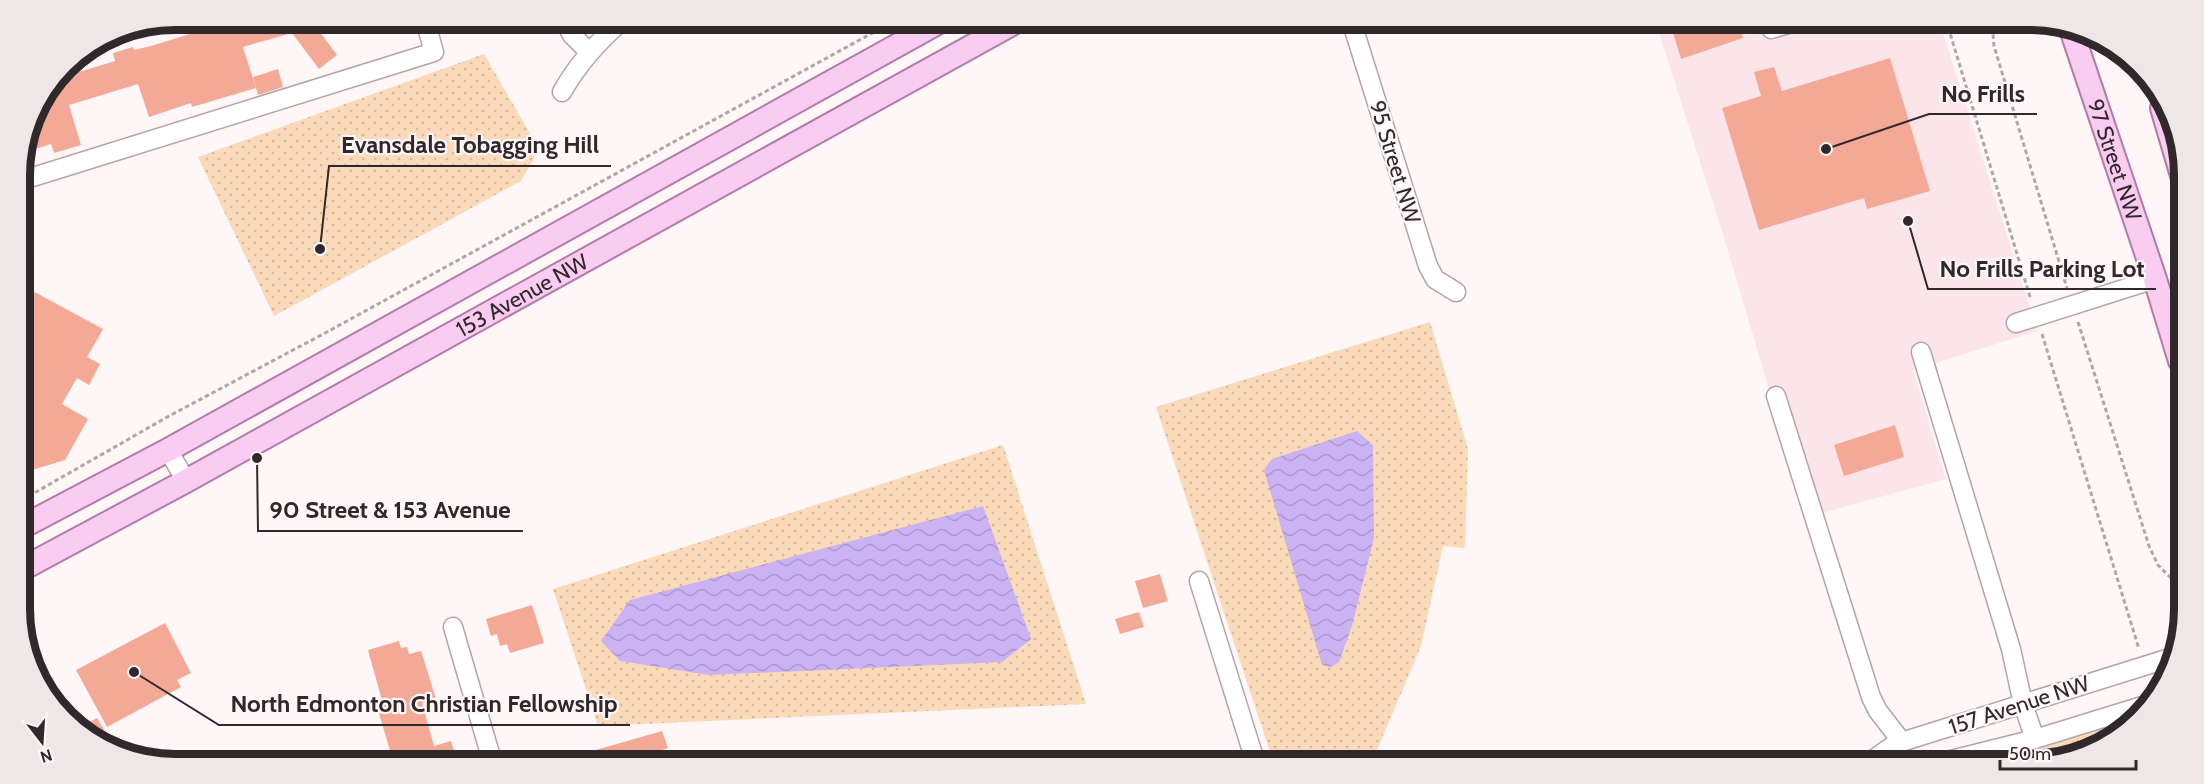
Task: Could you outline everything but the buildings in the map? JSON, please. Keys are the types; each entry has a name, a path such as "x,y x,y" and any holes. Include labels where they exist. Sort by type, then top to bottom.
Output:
{"main road":[{"name":"153 Avenue NW","path":"30,523 168,450 925,30"},
{"name":"153 Avenue NW","path":"30,564 186,481 986,30"},
{"name":"97 Street NW","path":"2074,37 2174,341"}],"street":[{"path":"30,178 434,52 428,30"},
{"path":"569,30 589,52"},
{"path":"562,92 579,64 612,30"},
{"name":"95 Street NW","path":"1354,30 1428,266 1441,285 1456,292"},
{"path":"2016,323 2155,279"},
{"path":"1921,352 2011,649 2035,739"},
{"path":"1776,396 1871,697 1878,711 1902,742"},
{"path":"168,450 186,481"},
{"path":"1199,581 1253,754"},
{"path":"453,627 490,754"},
{"name":"157 Avenue NW","path":"1880,754 1894,744 2165,660"},
{"name":"157 Avenue NW","path":"1975,754 2035,739 2135,708"}],"path":[{"path":"30,495 169,416 878,30"},
{"path":"1949,30 2031,300"},
{"path":"1994,30 1994,46 2068,292"},
{"path":"2078,323 2149,546 2158,565 2174,581"},
{"path":"2040,329 2140,651"}],"shaded area":[{"path":"1658,30 1942,30 2037,331 1913,370 1946,479 1807,517 1722,231"}],"green space":[{"path":"484,54 539,149 521,181 274,316 198,157"},
{"path":"1430,322 1468,449 1465,548 1443,546 1421,646 1375,754 1271,754 1156,407"},
{"path":"1003,445 1086,704 598,726 553,589"},
{"path":"2115,726 2102,735 2076,746 2039,754 2010,754 2024,752"}],"water":[{"path":"1357,431 1373,445 1374,538 1352,626 1339,662 1331,667 1322,665 1264,470 1272,459"},
{"path":"983,506 1031,639 1002,662 709,675 620,661 601,641 630,600"}],"place":[{"name":"No Frills","path":"1826,149"},
{"name":"No Frills Parking Lot","path":"1908,221"},
{"name":"Evansdale Tobagging Hill","path":"320,249"},
{"name":"90 Street & 153 Avenue","path":"257,458"},
{"name":"North Edmonton Christian Fellowship","path":"134,672"}]}
